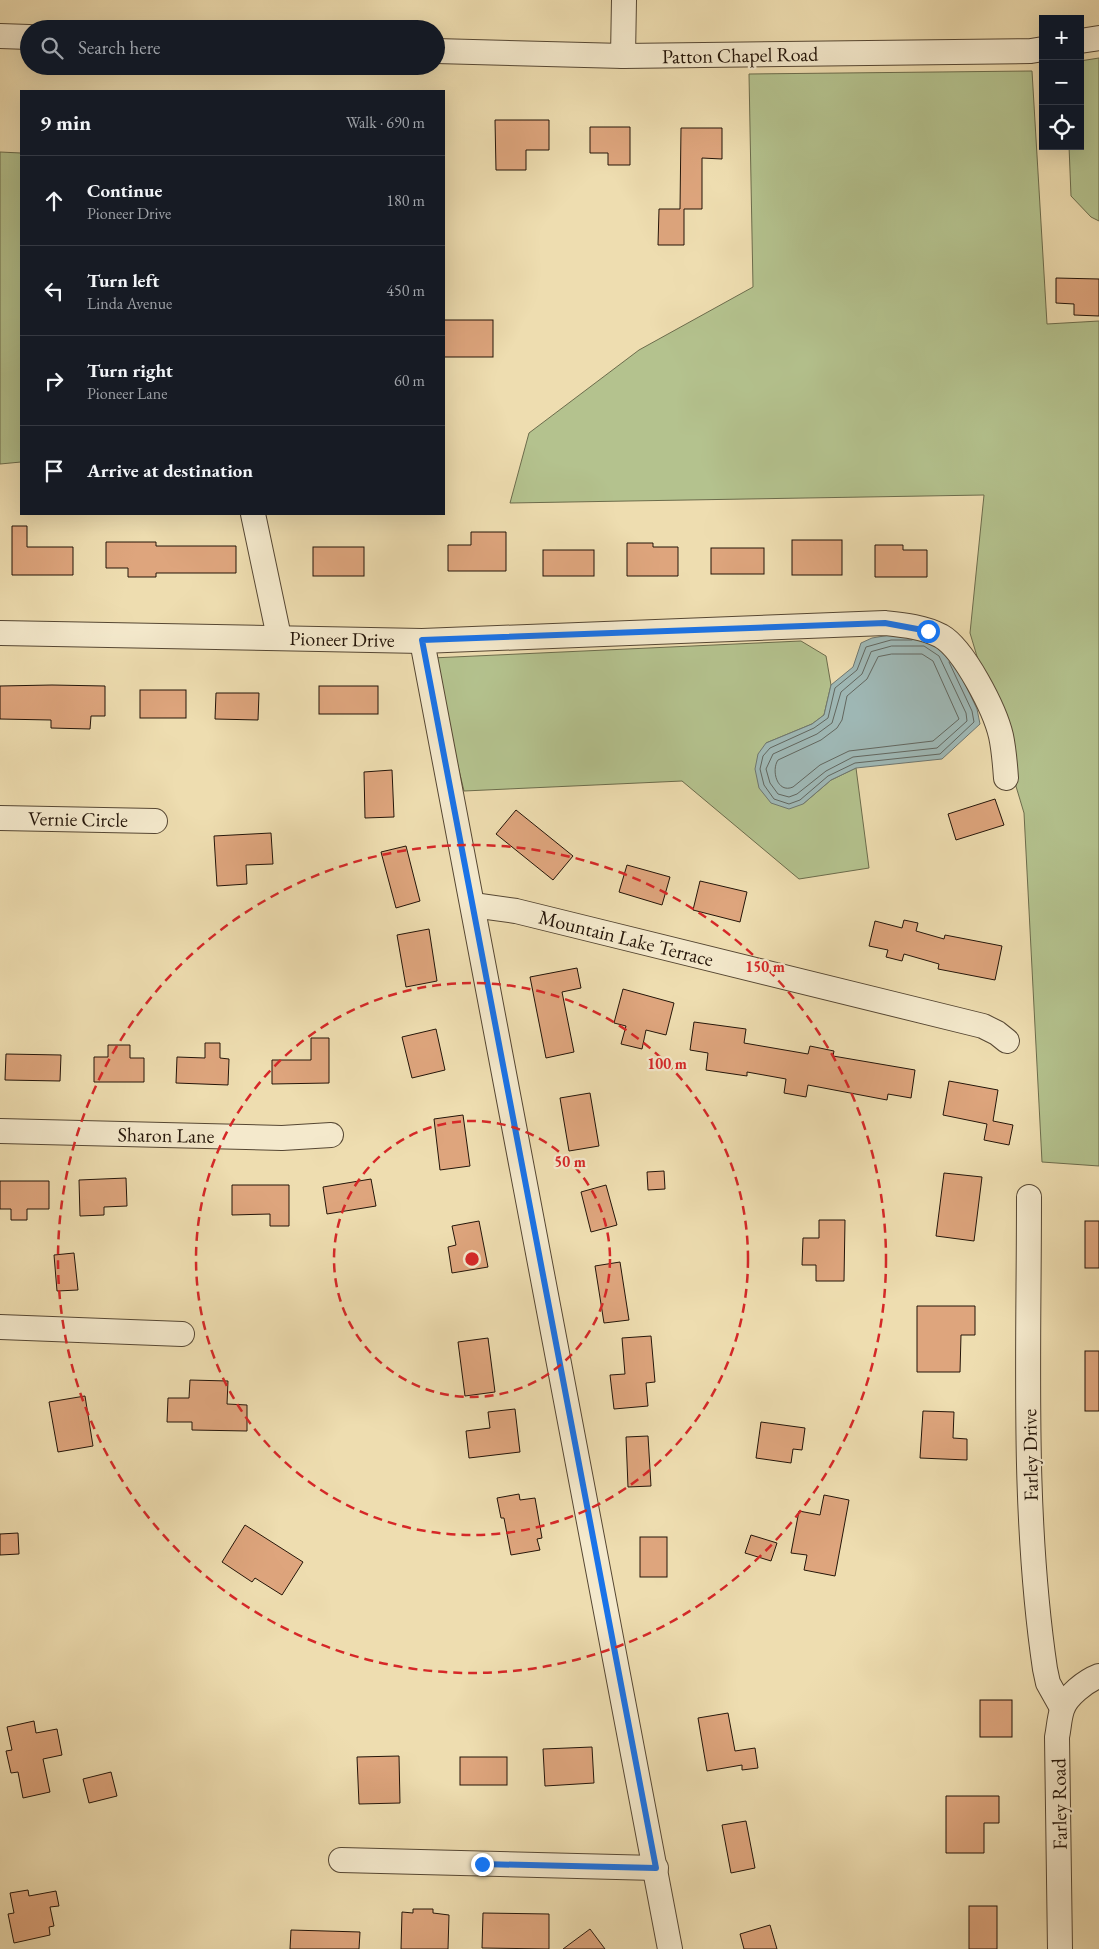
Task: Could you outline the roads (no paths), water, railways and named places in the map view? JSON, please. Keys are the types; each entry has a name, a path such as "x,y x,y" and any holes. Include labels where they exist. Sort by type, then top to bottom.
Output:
{"street":[{"path":"622,56 624,0"},
{"path":"0,36 20,37"},
{"path":"1084,40 1099,38"},
{"name":"Patton Chapel Road","path":"445,51 622,56 1039,50"},
{"path":"253,515 279,638"},
{"name":"Pioneer Drive","path":"0,633 422,640 885,623 916,627 941,636 953,644 965,661 984,696 1001,735 1006,778"},
{"path":"422,640 670,1949"},
{"name":"Vernie Circle","path":"0,818 155,821"},
{"name":"Mountain Lake Terrace","path":"473,905 516,911 983,1026 1007,1040"},
{"name":"Sharon Lane","path":"0,1131 282,1138 331,1136"},
{"name":"Farley Drive","path":"1029,1197 1029,1462 1032,1556 1045,1669 1048,1683 1062,1708"},
{"path":"0,1327 182,1334"},
{"path":"1062,1708 1077,1691 1099,1676"},
{"name":"Farley Road","path":"1060,1949 1057,1737 1062,1708"},
{"path":"341,1860 656,1868"}],"water":[{"path":"890,635 927,635 948,648 977,709 980,724 942,759 856,768 831,780 803,804 789,809 771,803 759,788 755,769 758,754 766,743 812,724 824,715 831,685 853,667 861,643 872,638"}]}
